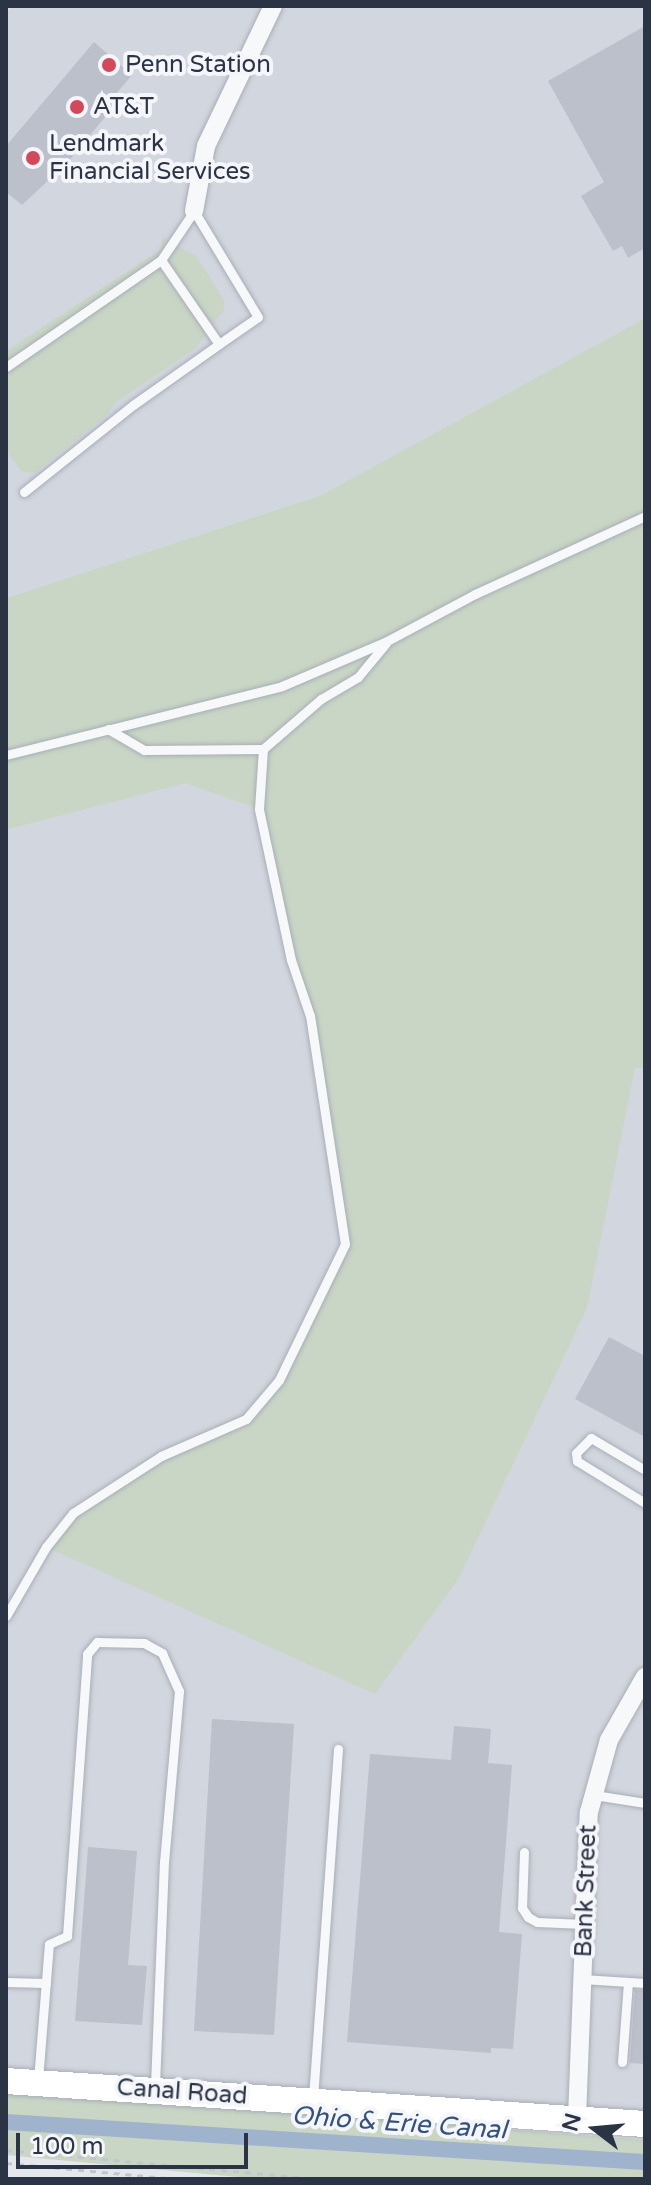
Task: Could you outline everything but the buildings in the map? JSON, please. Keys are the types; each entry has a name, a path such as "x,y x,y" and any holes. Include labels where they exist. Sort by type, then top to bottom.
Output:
{"main road":[{"name":"Canal Road","path":"6,2081 645,2124"}],"street":[{"path":"194,211 206,146 273,6"},
{"name":"Bank Street","path":"577,2118 584,1924 594,1795 609,1740 638,1706 645,1677"}],"lane":[{"path":"6,367 161,260 194,211 258,317 24,492"},
{"path":"161,260 219,344"},
{"path":"6,755 282,686 387,641 475,594 645,516"},
{"path":"108,729 144,750 263,749 321,699 358,677 387,641"},
{"path":"6,1616 46,1547 73,1513 150,1463 246,1419 279,1380 345,1244 310,1016 291,960 259,809 263,749"},
{"path":"645,1470 591,1438 576,1453 577,1461 645,1503"},
{"path":"38,2083 49,1944 67,1936 87,1654 97,1642 144,1643 162,1653 179,1691 164,1861 155,2091"},
{"path":"313,2101 338,1749"},
{"path":"594,1795 645,1803"},
{"path":"524,1852 522,1908 528,1917 537,1922 584,1924"},
{"path":"582,1979 645,1983"},
{"path":"6,1982 46,1983"},
{"path":"622,2062 628,1982"}],"path":[{"path":"6,2150 316,2179"},
{"path":"6,2163 177,2179"}],"shaded area":[{"path":"11,6 645,6 645,318 321,495 6,598 6,13"},
{"path":"185,782 259,809 304,991 341,1195 375,1694 635,1067 645,1068 645,2124 6,2081 6,830"}],"green space":[{"path":"162,237 196,256 224,300 224,310 196,348 115,403 108,414 34,473 21,471 6,450 6,351 161,249"},
{"path":"645,318 645,1068 635,1068 587,1308 459,1578 375,1694 46,1547 73,1513 114,1482 246,1419 279,1380 345,1244 315,1052 259,809 185,783 6,830 6,598 321,495"},
{"path":"6,2091 645,2140 645,2179 258,2179 6,2155"}],"waterway":[{"name":"Ohio & Erie Canal","path":"6,2122 645,2162"}],"place":[{"name":"Penn Station","path":"109,65"},
{"name":"AT&T","path":"77,107"},
{"name":"Lendmark Financial Services","path":"33,158"}]}
